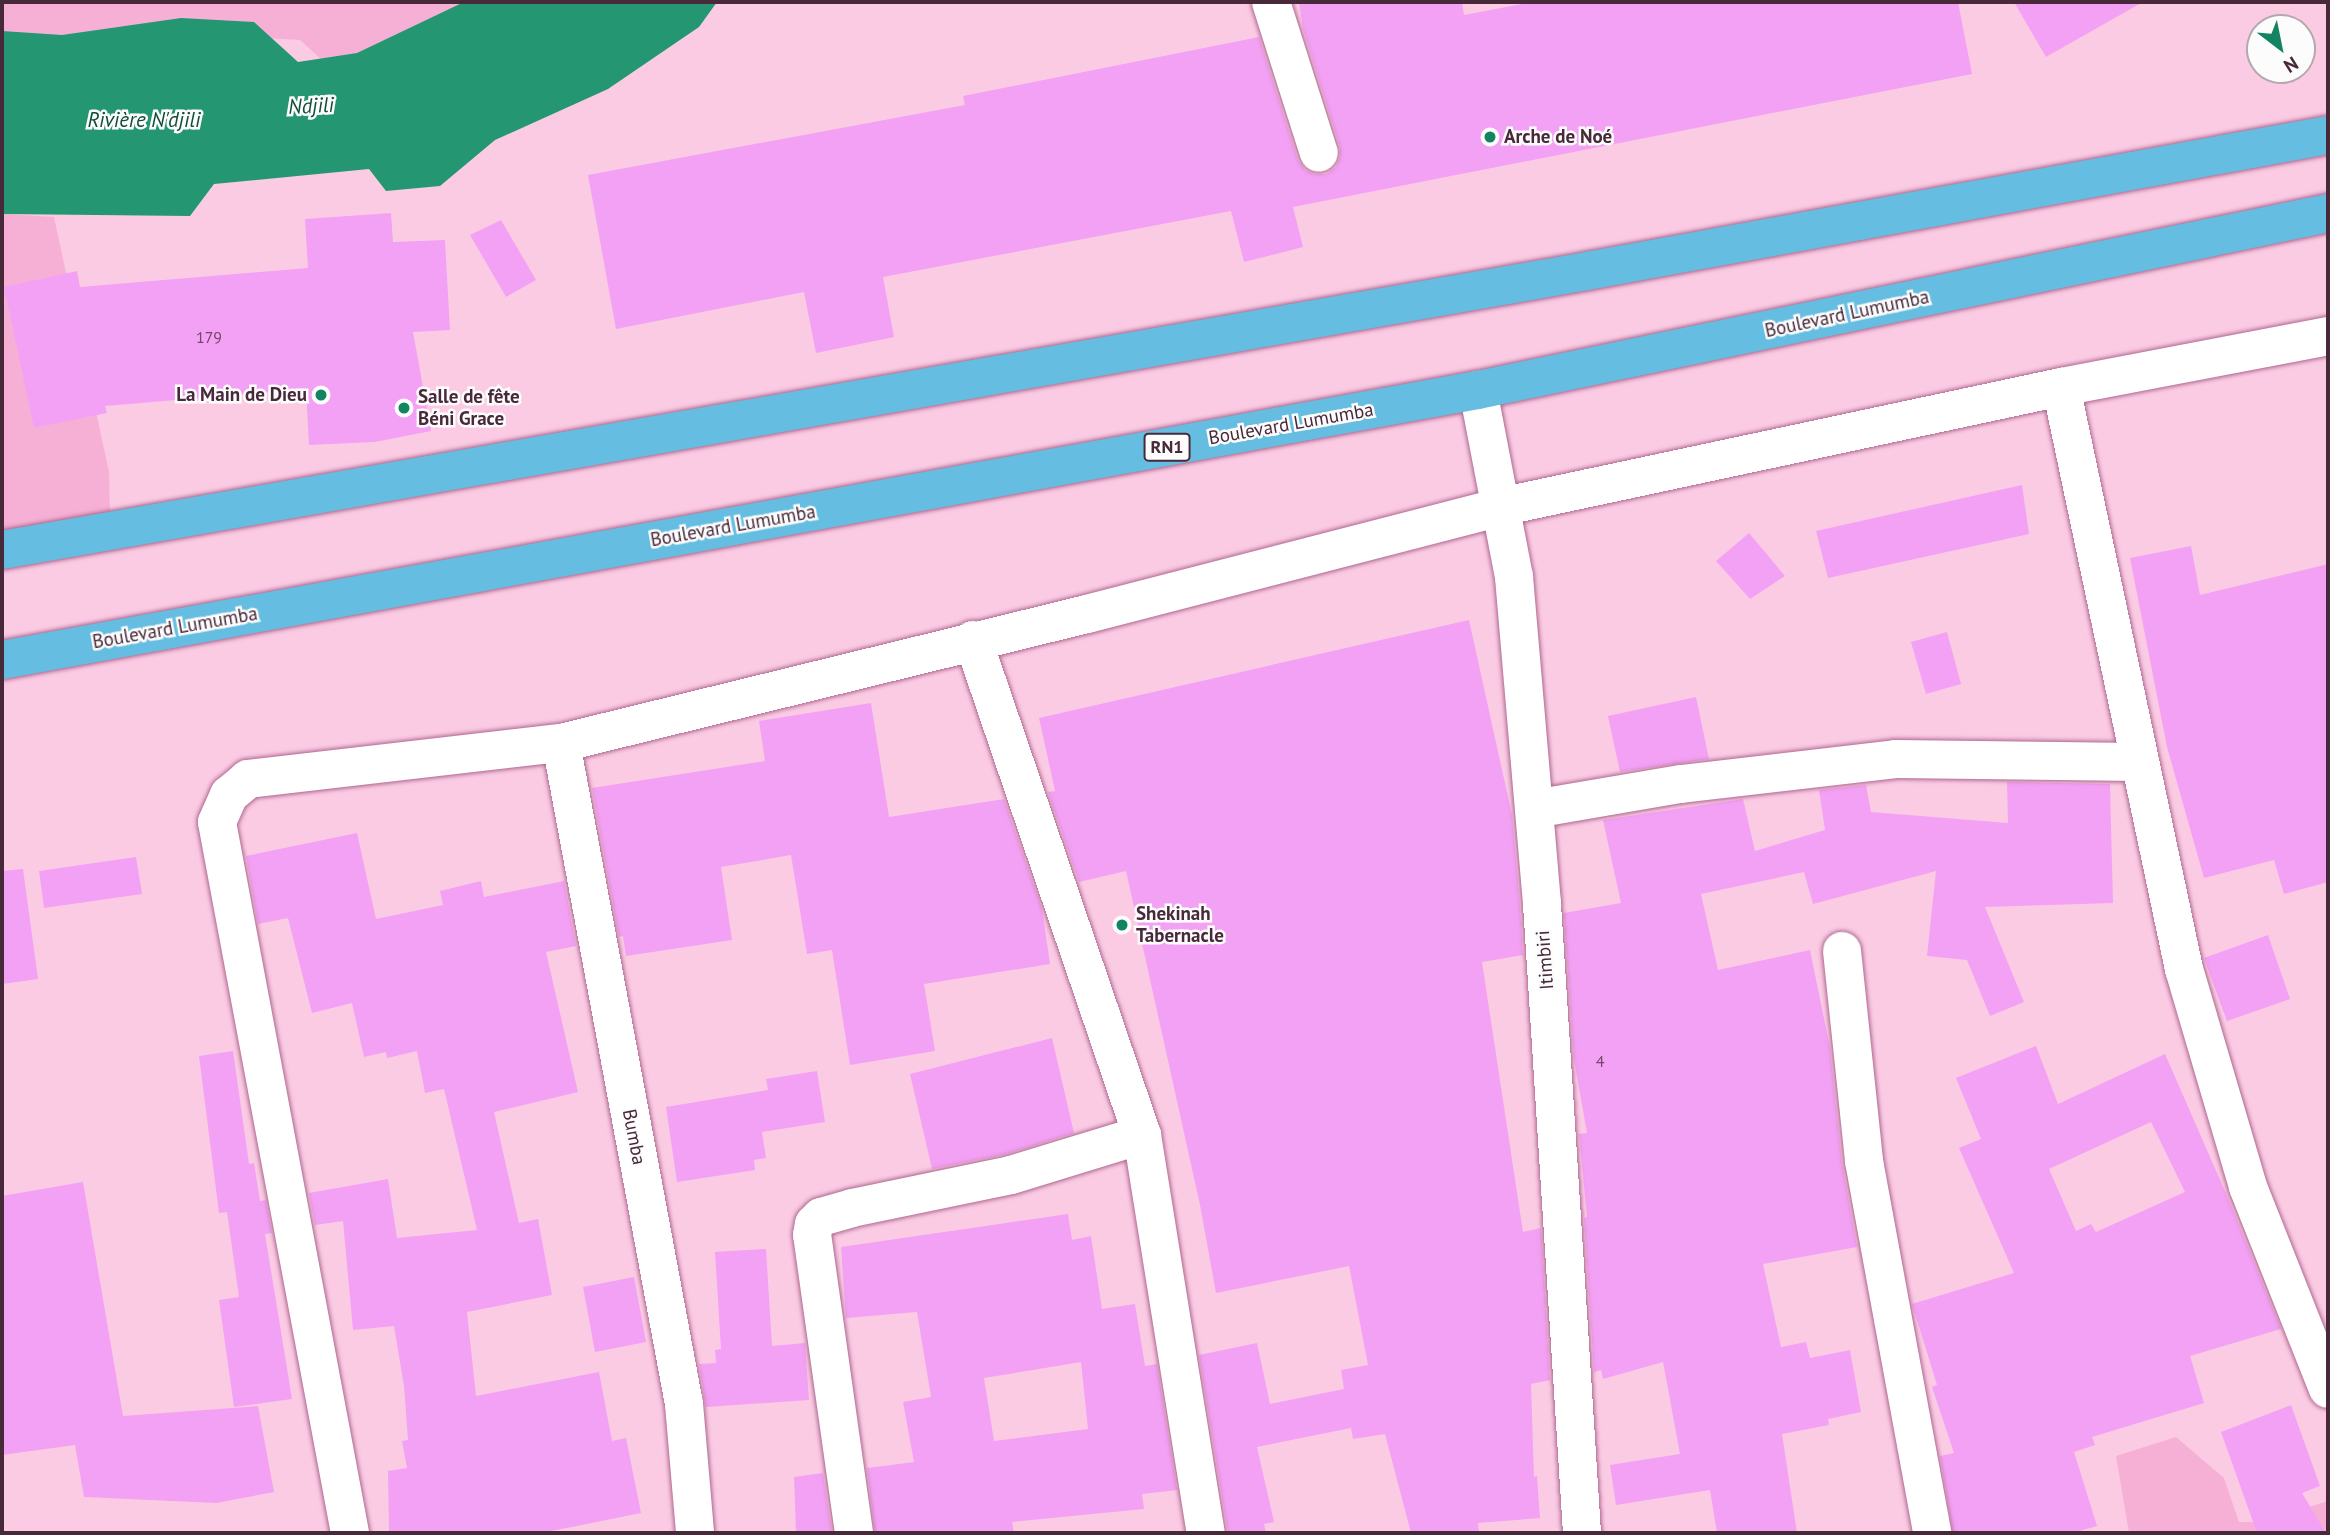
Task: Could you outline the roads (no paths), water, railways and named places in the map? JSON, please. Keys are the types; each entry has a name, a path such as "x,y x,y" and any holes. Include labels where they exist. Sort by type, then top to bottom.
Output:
{"highway":[{"path":"2,550 1573,273 2328,135"},
{"name":"Boulevard Lumumba","path":"2,660 1478,390 2328,213"}],"street":[{"path":"1271,2 1318,153"},
{"path":"350,1533 217,822 229,795 248,779 561,743 973,640 1101,611 1500,507 2061,387 2328,336"},
{"path":"2061,387 2184,969 2248,1187 2328,1389"},
{"name":"Itimbiri","path":"1478,390 1514,577 1534,809 1582,1533"},
{"path":"973,640 1142,1135 1206,1533"},
{"name":"Bumba","path":"561,743 684,1404 695,1533"},
{"path":"1534,809 1681,784 1896,758 2139,762"},
{"path":"1842,951 1864,1161 1932,1533"},
{"path":"854,1533 812,1235 814,1224 821,1217 852,1208 1011,1175 1142,1135"}],"water":[{"name":"Rivière N'djili","path":"464,2 717,2 699,27 608,89 495,140 440,186 386,191 369,169 214,184 190,216 2,214 2,31 62,35 181,18 254,22 298,62 357,53"}],"place":[{"name":"Arche de Noé","path":"1490,137"},
{"name":"La Main de Dieu","path":"321,395"},
{"name":"Salle de fête Béni Grace","path":"404,408"},
{"name":"Shekinah Tabernacle","path":"1122,925"}],"water label":[{"name":"Ndjili","path":"311,106"}]}
